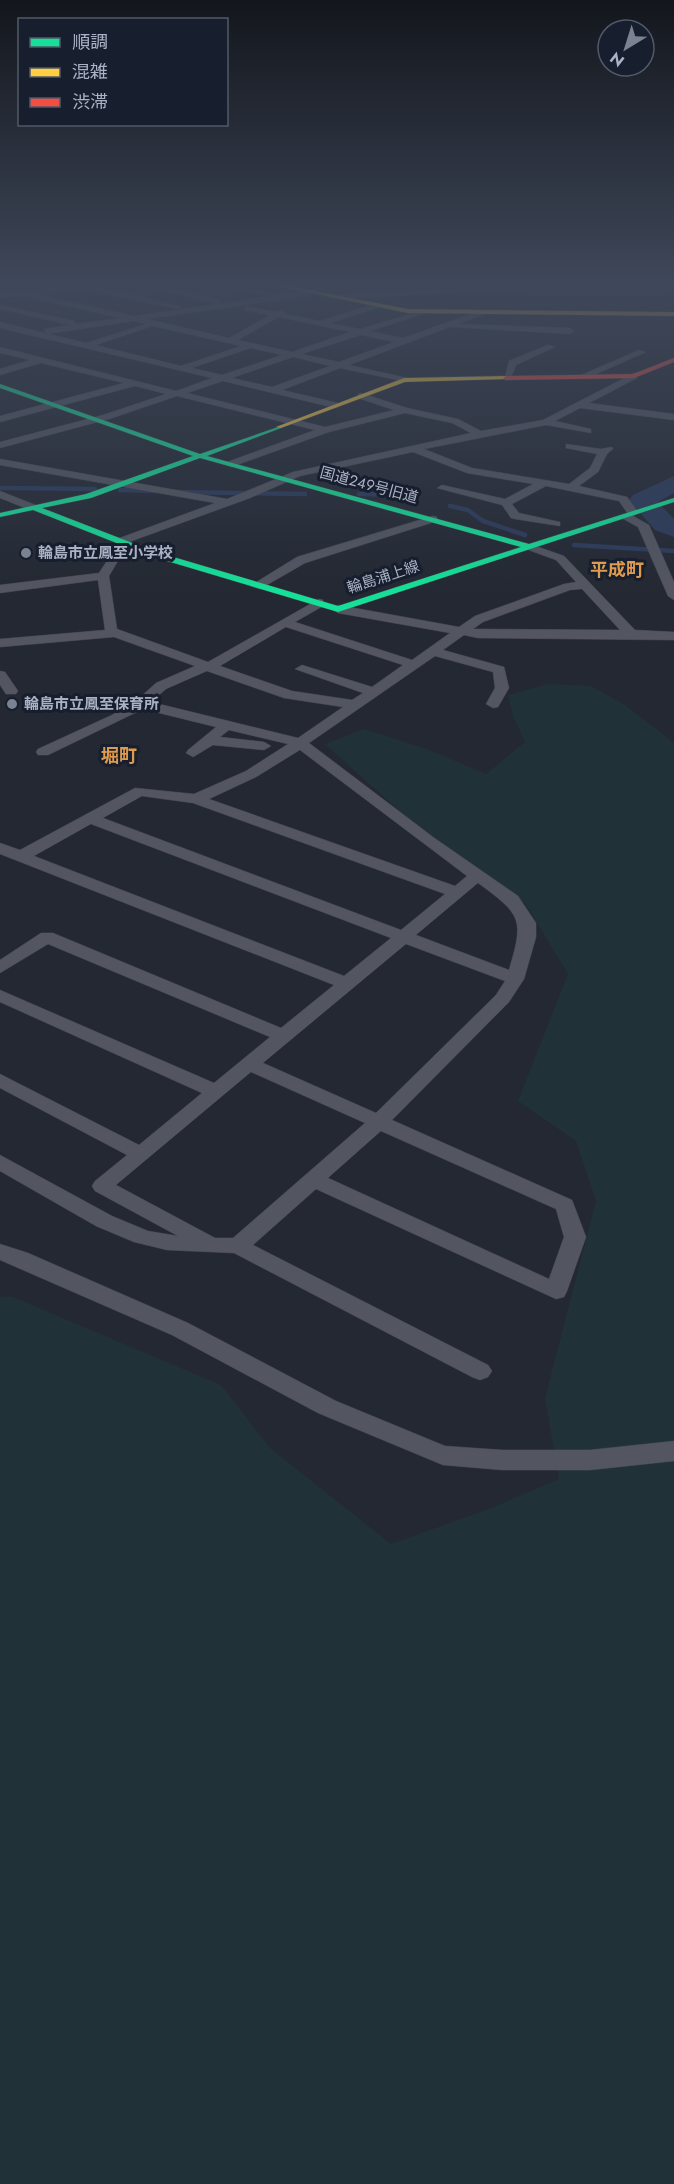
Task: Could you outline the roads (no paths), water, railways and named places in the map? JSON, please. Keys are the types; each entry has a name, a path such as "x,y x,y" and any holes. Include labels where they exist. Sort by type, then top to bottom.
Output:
{"main road":[{"name":"国道249号旧道","path":"21,388 54,406 200,456 530,547"},
{"path":"0,514 88,496 383,388"},
{"name":"輪島浦上線","path":"34,508 123,542 256,586 338,609 670,503"}],"street":[{"path":"0,419 118,388"},
{"path":"155,388 325,430"},
{"path":"0,445 94,420 196,388"},
{"path":"264,388 335,405"},
{"path":"273,390 279,388"},
{"path":"356,705 289,695 115,633 111,630 103,576 123,542 260,491 285,479 414,448 546,422 612,388"},
{"path":"361,396 405,410 455,421 480,434"},
{"path":"580,405 674,417"},
{"path":"231,464 325,430 405,410"},
{"path":"546,422 587,431"},
{"path":"570,446 605,451 594,470 572,487"},
{"path":"414,448 454,466 572,487 623,499 631,514 643,525 674,596"},
{"path":"0,462 228,502"},
{"path":"506,503 544,482"},
{"path":"442,488 506,503 515,516 556,524"},
{"path":"0,495 34,508"},
{"path":"470,504 482,497"},
{"path":"256,586 301,560 433,519"},
{"path":"530,547 560,558 631,634"},
{"path":"0,589 103,576"},
{"path":"196,798 251,774 356,705 458,631 479,619 568,587 587,585"},
{"path":"43,752 108,723 141,704 161,686 207,667 319,603"},
{"path":"338,609 478,634 674,636"},
{"path":"285,623 412,664"},
{"path":"0,644 115,633"},
{"path":"432,651 499,670 502,688 493,704"},
{"path":"302,669 373,692"},
{"path":"0,675 11,691"},
{"path":"141,704 300,743 512,900 527,922 526,937 515,979 504,998 379,1122 238,1246"},
{"path":"210,741 207,740 226,725"},
{"path":"194,753 210,741 264,746"},
{"path":"21,856 140,791 196,798 456,892"},
{"path":"89,818 515,979"},
{"path":"0,848 345,983"},
{"path":"208,1243 102,1186 478,875"},
{"path":"0,968 47,937 283,1036"},
{"path":"0,995 217,1092"},
{"path":"251,1065 565,1205 575,1237 556,1291 314,1180"},
{"path":"0,1080 141,1154"},
{"path":"0,1162 104,1221 142,1237 167,1243 238,1246 480,1371"},
{"path":"0,1252 20,1258 180,1329 327,1407 443,1455 502,1460 590,1460 674,1451"}],"waterway":[{"path":"674,483 642,500 664,524 674,529"},
{"path":"0,488 95,489"},
{"path":"120,490 157,491"},
{"path":"178,492 305,494"},
{"path":"359,494 396,495"},
{"path":"450,506 468,510 483,521 525,535"},
{"path":"574,545 674,551"}],"place":[{"name":"輪島市立鳳至小学校","path":"26,553"},
{"name":"輪島市立鳳至保育所","path":"12,704"}],"district":[{"name":"平成町","path":"617,570"},
{"name":"堀町","path":"119,756"}]}
